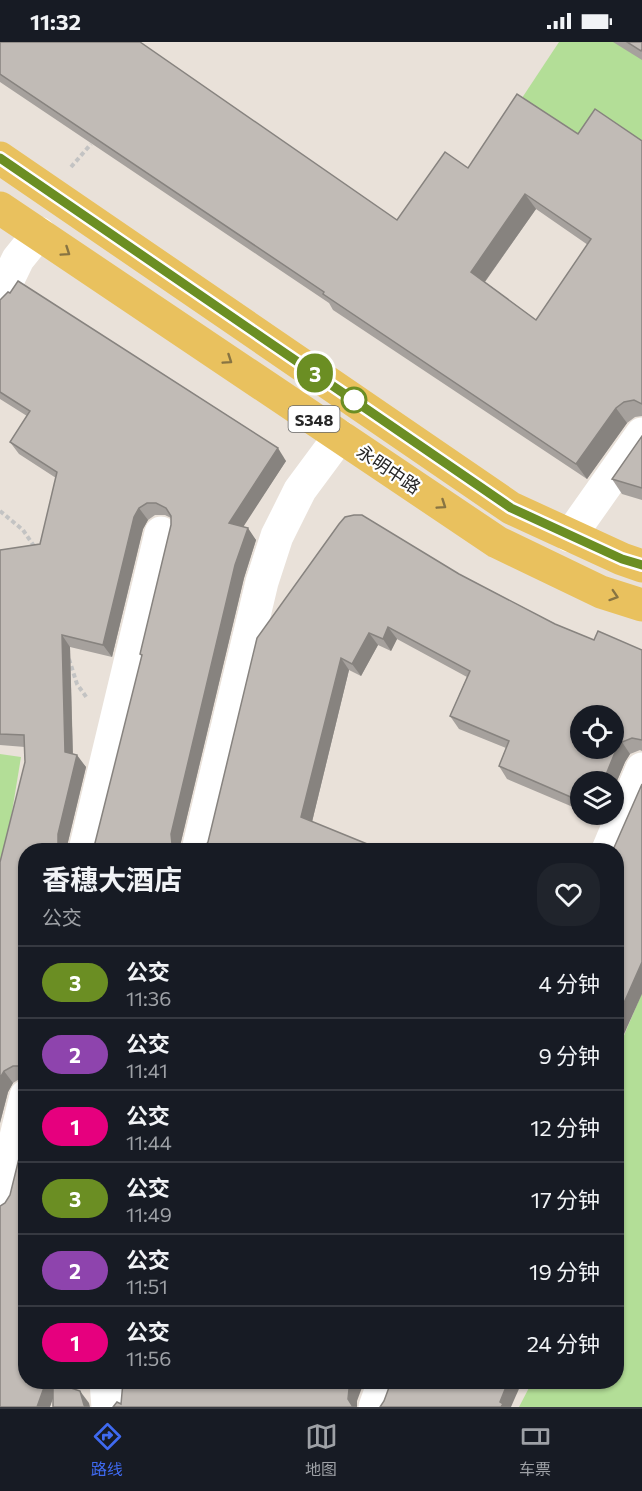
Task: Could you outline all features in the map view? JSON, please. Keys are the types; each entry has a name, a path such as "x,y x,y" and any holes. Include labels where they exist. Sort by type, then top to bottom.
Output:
{"main road":[{"name":"永明中路","path":"0,158 511,508 642,566"},
{"name":"永明中路","path":"0,208 497,542 601,592 642,605"}],"street":[{"path":"0,296 18,259 39,233"},
{"path":"570,536 642,434"},
{"path":"200,843 262,582 274,545 300,490 340,436"},
{"path":"87,843 160,533"},
{"path":"611,843 642,769"},
{"path":"0,1202 18,1129"},
{"path":"107,1389 108,1407"},
{"path":"375,1407 381,1389"}],"path":[{"path":"69,168 91,144"},
{"path":"0,511 23,530 40,553"},
{"path":"66,651 77,684 93,706 119,709"}],"green space":[{"path":"559,42 642,42 642,147 595,140 554,127 520,101"},
{"path":"0,754 21,757 0,885"},
{"path":"642,993 642,1407 519,1407 528,1389 624,1389 624,1035"}],"building":[{"path":"0,42 140,42 397,220 445,152 468,168 517,94 578,134 595,109 642,141 642,404 634,400 624,402 616,408 576,464 0,74","holes":["525,194 591,239 536,320 471,272"]},
{"path":"627,42 642,42 641,51"},
{"path":"18,281 278,448 229,523 248,528 235,565 171,834 172,843 95,843 142,655 140,654 171,525 171,516 166,508 156,503 147,503 139,508 134,517 103,645 62,635 65,752 77,755 58,834 58,843 18,843 18,1066 4,1071 0,1078 0,862 25,762 24,735 0,734 0,550 40,544 57,472 10,442 30,411 0,392 0,300 8,292 10,293"},
{"path":"642,436 642,488 612,479"},
{"path":"362,515 459,574 555,624 594,640 598,631 642,650 642,740 632,738 624,741 624,705 570,705 570,759 612,759 607,771 570,771 570,797 499,766 509,741 450,716 470,671 388,627 383,639 369,633 352,664 341,658 301,817 365,843 207,843 257,638 339,524 345,517"},
{"path":"642,784 642,962 624,1003 624,843 616,843"},
{"path":"18,1162 18,1389 43,1389 37,1407 0,1407 0,1206 10,1195"},
{"path":"53,1389 74,1389 80,1391 86,1407 53,1407"},
{"path":"122,1389 349,1389 348,1399 353,1407 113,1407 117,1402 121,1404"},
{"path":"388,1389 505,1389 500,1402 503,1404 501,1407 380,1407"}],"bus line":[{"name":"3","path":"0,158 511,508 622,559 642,565"}]}
